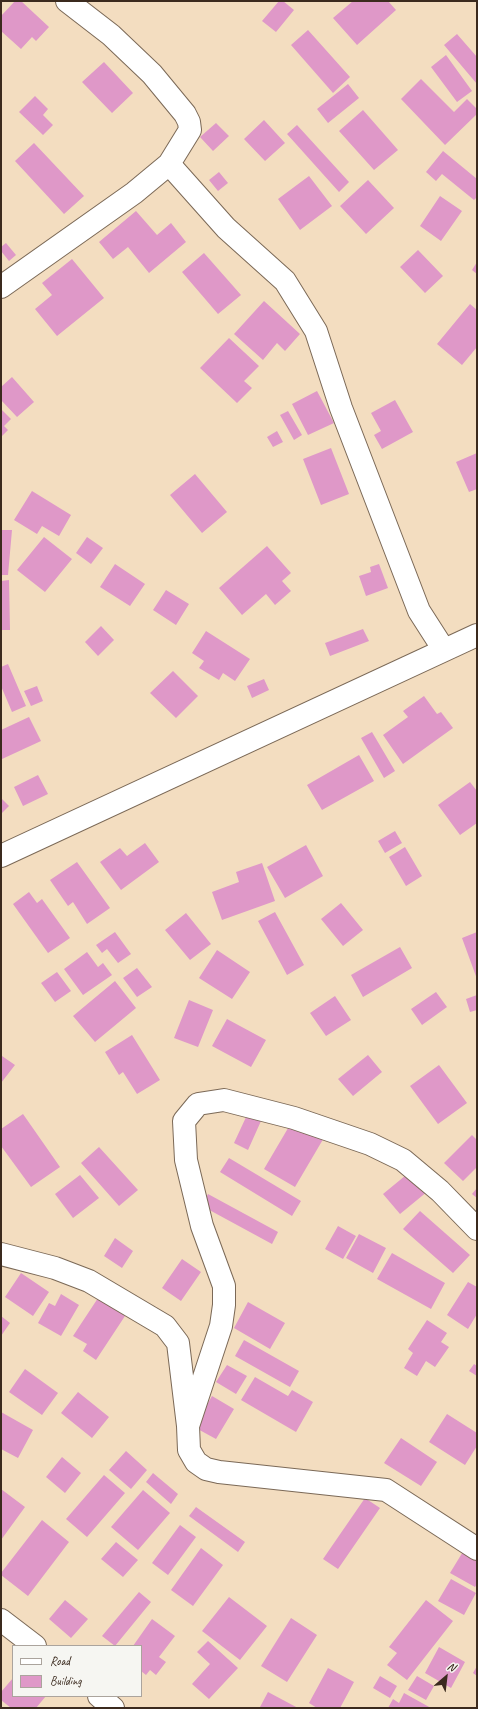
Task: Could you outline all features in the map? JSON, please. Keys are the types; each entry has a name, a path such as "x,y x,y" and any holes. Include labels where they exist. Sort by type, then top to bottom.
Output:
{"street":[{"path":"1,287 96,222 169,164 190,130 189,122 185,114 152,74 111,36 67,1"},
{"path":"169,164 226,228 285,281 316,331 342,408 419,611 444,650"},
{"path":"1,856 477,635"},
{"path":"188,1426 220,1326 224,1305 224,1286 202,1226 186,1160 184,1121 198,1104 224,1100 294,1118 370,1144 404,1160 440,1191 477,1229"},
{"path":"1,1254 55,1268 89,1280 165,1326 178,1343 188,1426 189,1450 196,1462 206,1469 220,1472 386,1490 477,1549"},
{"path":"1,1620 34,1645"},
{"path":"100,1697 113,1708"}],"building":[{"path":"15,1 21,1 49,27 36,41 32,37 21,49 1,31 1,16"},
{"path":"279,1 283,1 294,10 276,32 262,21"},
{"path":"353,1 388,1 396,10 357,45 333,18"},
{"path":"308,30 350,77 333,93 291,45"},
{"path":"457,34 477,57 477,84 444,45"},
{"path":"446,55 472,91 457,102 431,67"},
{"path":"104,62 133,93 112,113 82,82"},
{"path":"421,79 454,112 467,99 477,109 477,114 445,145 401,99"},
{"path":"348,84 359,98 328,123 317,109"},
{"path":"35,96 48,109 43,115 53,125 43,135 19,112"},
{"path":"363,110 398,150 374,170 339,131"},
{"path":"264,120 285,143 265,161 244,139"},
{"path":"216,123 229,136 213,151 200,137"},
{"path":"297,125 349,182 339,192 287,134"},
{"path":"34,143 84,196 64,214 15,161"},
{"path":"443,151 477,179 477,197 474,200 442,174 436,181 426,172"},
{"path":"219,172 228,183 218,191 209,180"},
{"path":"309,176 332,206 300,230 278,199"},
{"path":"368,180 394,208 366,234 340,206"},
{"path":"440,196 462,211 441,241 420,226"},
{"path":"136,211 157,235 171,223 186,242 149,273 128,247 113,259 99,242"},
{"path":"6,243 16,255 9,261 1,251 1,247"},
{"path":"418,250 443,276 425,293 400,267"},
{"path":"204,253 241,295 218,314 182,272"},
{"path":"72,259 104,298 57,336 35,309 52,295 42,283"},
{"path":"477,262 477,274 472,270"},
{"path":"264,301 300,334 285,351 277,343 263,360 234,334"},
{"path":"470,304 477,310 477,347 462,365 437,344"},
{"path":"229,338 259,366 244,381 252,388 237,403 200,368"},
{"path":"12,377 34,402 17,417 1,400 1,387"},
{"path":"317,391 334,423 308,435 292,404"},
{"path":"395,400 413,432 382,449 374,435 381,431 371,413"},
{"path":"1,409 11,419 4,426 8,430 1,437"},
{"path":"288,411 302,435 294,440 280,415"},
{"path":"277,431 283,442 273,447 267,437"},
{"path":"331,448 349,494 321,505 303,459"},
{"path":"477,453 477,489 469,492 456,462"},
{"path":"195,474 227,512 202,533 170,495"},
{"path":"32,491 71,515 59,536 42,526 37,534 14,520"},
{"path":"1,530 12,530 8,575 1,575"},
{"path":"44,537 72,559 45,592 17,570"},
{"path":"87,537 103,548 91,564 76,553"},
{"path":"267,546 291,573 282,581 291,591 275,605 266,594 242,615 219,588"},
{"path":"115,564 145,584 130,606 100,587"},
{"path":"379,564 388,588 366,596 359,576 371,572 370,567"},
{"path":"9,580 10,630 1,630 1,581"},
{"path":"166,590 189,604 176,625 153,610"},
{"path":"101,626 114,640 98,656 85,642"},
{"path":"363,629 369,641 330,656 325,643"},
{"path":"206,631 250,659 235,681 223,673 219,680 199,668 204,661 192,653"},
{"path":"8,664 26,706 12,712 1,686 1,667"},
{"path":"173,671 198,696 176,718 150,693"},
{"path":"264,679 269,690 252,698 247,686"},
{"path":"37,686 43,701 31,706 24,691"},
{"path":"424,696 437,714 441,712 453,728 403,764 383,735 408,717 403,711"},
{"path":"29,717 41,741 2,759 1,730"},
{"path":"372,732 395,771 384,778 361,738"},
{"path":"359,755 374,781 322,810 307,785"},
{"path":"38,775 48,794 23,806 14,787"},
{"path":"470,782 477,791 477,823 460,835 438,805"},
{"path":"1,798 9,806 1,814"},
{"path":"395,831 402,843 385,853 378,841"},
{"path":"145,843 159,862 121,890 100,862 120,848 127,856"},
{"path":"306,845 323,876 285,898 267,867"},
{"path":"405,847 422,876 406,886 389,857"},
{"path":"77,862 110,908 87,924 73,902 68,906 50,880"},
{"path":"262,863 275,901 222,920 212,892 239,882 236,872"},
{"path":"29,892 37,903 42,899 70,938 48,953 13,904"},
{"path":"341,903 363,930 343,946 321,919"},
{"path":"275,912 304,965 287,975 258,921"},
{"path":"186,913 211,944 190,960 165,930"},
{"path":"115,932 131,954 118,963 107,949 102,953 96,945"},
{"path":"477,932 477,979 462,938"},
{"path":"400,947 412,968 363,997 351,975"},
{"path":"217,950 250,972 232,999 199,978"},
{"path":"87,952 98,967 103,963 112,975 83,995 64,969"},
{"path":"137,968 152,987 137,997 123,978"},
{"path":"57,972 71,991 55,1002 41,983"},
{"path":"115,981 136,1008 95,1042 73,1016"},
{"path":"436,992 447,1007 422,1025 411,1009"},
{"path":"477,995 477,1010 470,1012 466,999"},
{"path":"335,996 351,1020 326,1036 310,1013"},
{"path":"189,1000 213,1010 198,1047 174,1038"},
{"path":"227,1019 266,1040 251,1067 212,1046"},
{"path":"132,1035 160,1080 137,1094 123,1072 119,1075 105,1052"},
{"path":"368,1055 382,1072 353,1096 338,1079"},
{"path":"2,1056 15,1065 1,1083 1,1057"},
{"path":"439,1065 467,1103 438,1124 410,1086"},
{"path":"23,1114 60,1167 31,1187 1,1146 1,1129"},
{"path":"247,1115 261,1121 248,1150 234,1143"},
{"path":"294,1118 325,1136 295,1187 264,1169"},
{"path":"472,1135 477,1140 477,1167 463,1181 444,1163"},
{"path":"99,1147 138,1190 119,1206 81,1163"},
{"path":"229,1158 301,1201 292,1216 220,1172"},
{"path":"411,1171 428,1191 400,1214 383,1194"},
{"path":"80,1175 99,1198 73,1218 55,1194"},
{"path":"477,1188 477,1198 472,1194"},
{"path":"208,1194 278,1232 272,1244 202,1206"},
{"path":"420,1211 470,1255 453,1273 403,1229"},
{"path":"338,1226 356,1236 343,1259 325,1249"},
{"path":"359,1234 386,1248 373,1273 346,1258"},
{"path":"115,1238 133,1251 122,1268 104,1256"},
{"path":"392,1253 445,1283 431,1309 377,1279"},
{"path":"182,1259 201,1272 181,1301 162,1288"},
{"path":"21,1273 49,1292 33,1316 5,1297"},
{"path":"468,1282 477,1287 477,1314 468,1329 447,1315"},
{"path":"61,1294 79,1305 61,1336 38,1323 49,1303 55,1306"},
{"path":"100,1295 119,1307 116,1310 125,1316 96,1360 83,1351 87,1344 73,1336"},
{"path":"248,1302 285,1323 270,1349 234,1328"},
{"path":"1,1316 10,1323 1,1336"},
{"path":"427,1320 447,1333 441,1342 449,1347 435,1367 426,1361 417,1376 404,1368 413,1353 408,1349"},
{"path":"244,1340 299,1371 290,1387 235,1356"},
{"path":"474,1364 477,1366 477,1376 469,1371"},
{"path":"227,1365 247,1376 236,1394 216,1382"},
{"path":"25,1369 58,1393 42,1415 9,1392"},
{"path":"255,1377 288,1396 292,1390 313,1402 296,1432 241,1400"},
{"path":"78,1392 109,1417 92,1438 61,1413"},
{"path":"212,1396 234,1409 216,1439 194,1427"},
{"path":"1,1412 33,1430 18,1458 1,1449"},
{"path":"447,1414 477,1433 477,1446 465,1465 429,1442"},
{"path":"401,1438 437,1462 421,1486 384,1463"},
{"path":"126,1451 147,1470 131,1489 109,1470"},
{"path":"62,1457 81,1473 65,1493 46,1477"},
{"path":"153,1473 178,1494 171,1504 146,1482"},
{"path":"104,1475 125,1493 87,1537 66,1519"},
{"path":"1,1489 25,1507 1,1540"},
{"path":"143,1490 170,1513 138,1550 111,1527"},
{"path":"365,1498 380,1508 338,1569 323,1559"},
{"path":"196,1507 245,1542 238,1552 189,1516"},
{"path":"42,1520 69,1542 28,1596 1,1575 1,1573"},
{"path":"180,1525 196,1537 168,1575 152,1563"},
{"path":"116,1542 138,1560 123,1577 101,1559"},
{"path":"201,1548 223,1565 193,1606 171,1590"},
{"path":"464,1550 477,1557 477,1584 475,1587 450,1573"},
{"path":"451,1579 476,1593 464,1615 438,1601"},
{"path":"139,1592 151,1602 116,1645 102,1636"},
{"path":"229,1597 267,1626 240,1660 202,1631"},
{"path":"65,1600 88,1619 71,1638 49,1619"},
{"path":"426,1600 453,1621 407,1680 387,1665 397,1653 389,1647"},
{"path":"291,1618 317,1635 287,1682 261,1666"},
{"path":"152,1619 175,1636 159,1657 166,1662 156,1675 150,1670 146,1675 142,1672 142,1645 134,1645"},
{"path":"208,1641 238,1668 209,1699 192,1684 210,1664 197,1652"},
{"path":"439,1647 465,1662 451,1688 425,1673"},
{"path":"477,1666 477,1676 473,1673"},
{"path":"328,1668 354,1682 340,1708 317,1708 309,1703"},
{"path":"380,1676 397,1686 390,1698 373,1688"},
{"path":"417,1676 434,1686 426,1700 408,1690"},
{"path":"12,1679 12,1697 45,1697 36,1708 11,1708 1,1700 1,1692"},
{"path":"268,1692 298,1708 260,1707"},
{"path":"404,1693 431,1708 388,1708 393,1699 399,1703"}]}
